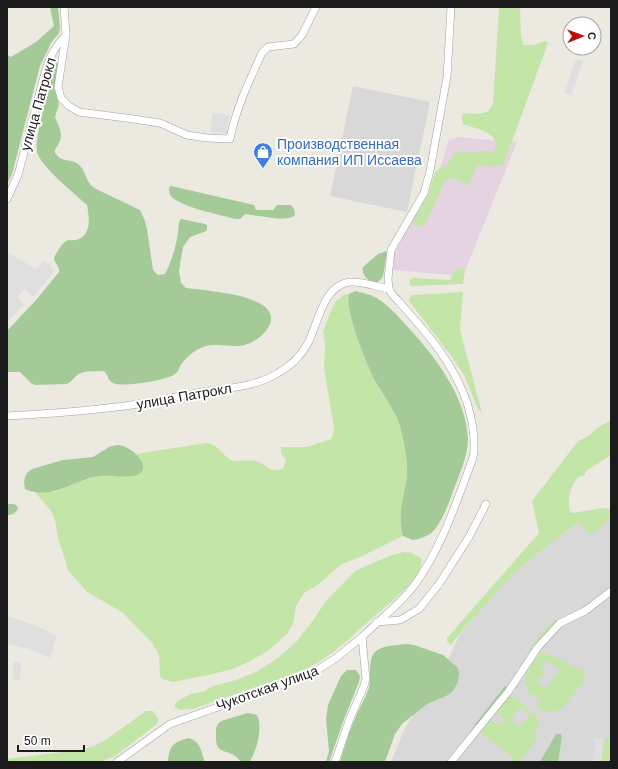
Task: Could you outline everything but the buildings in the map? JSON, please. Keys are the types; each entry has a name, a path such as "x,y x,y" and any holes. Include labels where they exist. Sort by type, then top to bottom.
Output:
{"street":[{"path":"64,7 66,35 58,87 61,98 69,106 78,112 160,123 187,135 230,139 236,114 262,53 268,47 294,44 302,35 316,7"},
{"path":"389,289 388,279 392,250 424,194 430,171 447,78 451,7"},
{"name":"улица Патрокл","path":"7,199 18,175 46,68 56,46 66,35"},
{"name":"улица Патрокл","path":"7,416 125,406 241,386 269,378 289,367 297,359 309,340 322,308 330,294 340,285 350,282 389,289"},
{"name":"Чукотская улица","path":"117,762 170,724 311,674 336,658 362,637 416,584 431,559 446,529 473,458 475,437 471,416 457,377 448,362 389,289"},
{"path":"377,622 400,620 420,610 439,584 486,504"},
{"path":"451,762 508,692 536,650 560,623 585,611 611,592"},
{"path":"335,762 349,720 366,679 362,637"}],"shaded area":[{"path":"576,59 583,61 571,95 564,92"},
{"path":"353,86 430,102 407,212 330,196"},
{"path":"213,113 229,115 227,134 210,132"},
{"path":"458,137 517,142 463,276 393,270 394,257 405,232 435,183 449,140"},
{"path":"7,252 36,269 44,260 55,270 33,297 25,289 17,297 24,305 7,322"},
{"path":"611,518 611,762 391,762 404,730 446,664 460,634 493,595 515,572 578,522 591,534"},
{"path":"7,616 37,626 57,636 50,658 30,649 7,644"},
{"path":"14,662 21,662 20,680 13,679"},
{"path":"595,738 604,739 601,762 592,762"}],"green space":[{"path":"50,7 58,7 60,27 59,33 51,43 40,66 12,174 7,184 7,55 11,57 36,42 54,26"},
{"path":"499,7 520,7 521,37 524,45 534,45 545,41 548,43 503,166 499,165 488,167 478,164 469,185 453,178 445,181 424,227 414,225 413,221 428,195 435,172 440,168 446,167 453,155 458,151 476,153 482,151 493,151 496,145 492,136 463,124 462,116 464,113 485,113 493,103"},
{"path":"55,61 59,64 55,89 59,104 55,117 61,136 55,153 61,159 72,161 81,166 89,182 94,188 140,210 147,229 153,270 158,275 165,274 173,256 179,222 181,219 207,225 206,231 190,237 183,247 179,271 181,283 186,288 239,296 253,300 264,306 270,314 270,324 260,337 245,345 206,346 194,351 188,356 175,374 164,379 145,383 126,385 113,383 104,371 90,371 82,372 67,384 35,385 20,372 7,372 7,331 36,300 59,272 59,268 54,258 62,245 68,240 75,240 83,237 89,224 87,205 51,172 37,152 38,133 53,63"},
{"path":"171,186 254,205 256,210 273,210 277,205 291,205 294,209 295,215 286,218 272,218 245,214 240,219 235,219 180,203 171,196 169,188"},
{"path":"387,251 383,277 377,283 369,280 364,276 363,267 378,254"},
{"path":"456,268 465,270 463,284 410,285 410,280 413,278 450,280"},
{"path":"355,291 373,296 385,304 416,336 437,362 455,391 466,423 468,446 446,510 434,531 424,537 413,540 403,536 401,527 401,510 406,480 407,460 400,427 390,405 373,377 356,336 348,301 349,294"},
{"path":"463,292 460,330 482,413 478,409 464,375 409,301 410,296 413,295"},
{"path":"349,294 348,301 350,311 361,348 373,377 399,423 403,439 407,466 401,510 401,527 403,536 342,564 319,584 304,593 296,606 293,624 287,634 269,650 233,669 173,682 162,679 160,677 159,655 152,643 122,612 87,592 67,569 52,512 35,492 54,492 99,476 128,476 141,459 136,454 206,443 217,448 233,461 256,461 273,470 283,469 286,461 281,453 281,447 307,447 331,439 334,427 324,369 325,344 323,332 336,301 344,295"},
{"path":"611,420 611,455 586,471 584,476 578,477 571,489 569,502 570,512 573,513 603,508 611,509 611,518 591,535 578,522 515,572 451,645 447,641 447,638 539,533 532,501 578,441 590,435 597,428"},
{"path":"117,445 132,451 141,460 143,470 139,474 125,477 99,476 89,478 44,493 25,489 25,477 32,469 63,460 93,457 109,447"},
{"path":"7,504 14,504 18,508 13,514 7,515"},
{"path":"404,552 412,553 421,558 421,566 411,583 394,600 325,658 293,675 193,709 179,710 174,706 177,701 191,694 205,691 210,687 236,680 256,672 278,658 297,641 326,601 355,571 389,556"},
{"path":"555,619 557,621 535,646 532,646 532,644"},
{"path":"407,644 443,655 458,668 458,682 453,691 446,696 427,704 402,724 395,734 385,762 340,762 357,713 369,688 371,659 373,655 382,648"},
{"path":"541,652 553,656 575,668 583,670 584,679 582,684 561,709 555,711 545,712 537,707 540,699 534,695 530,695 525,681 525,675","holes":["547,660 560,669 546,689 539,684 538,682 544,672 542,667"]},
{"path":"347,670 356,670 360,676 359,682 329,762 326,762 329,751 326,719 328,705 341,676"},
{"path":"505,686 508,688 471,732 474,726"},
{"path":"509,696 521,702 540,720 535,732 537,738 520,762 512,762 512,756 482,733 484,726 490,720 499,725 504,721 504,718 498,713 497,709","holes":["520,707 529,714 520,727 510,720"]},
{"path":"146,711 153,711 157,716 158,721 156,725 115,756 101,762 7,762 7,759 79,750 94,746 104,741"},
{"path":"248,713 257,715 259,720 257,746 249,762 241,762 237,757 220,749 216,741 216,729 221,721"},
{"path":"556,734 561,734 562,737 558,762 540,762"},
{"path":"189,738 198,744 205,762 168,762 171,748 179,741"},
{"path":"604,739 611,739 611,762 601,762"}],"place":[{"name":"Производственная компания ИП Иссаева","path":"263,169"}]}
